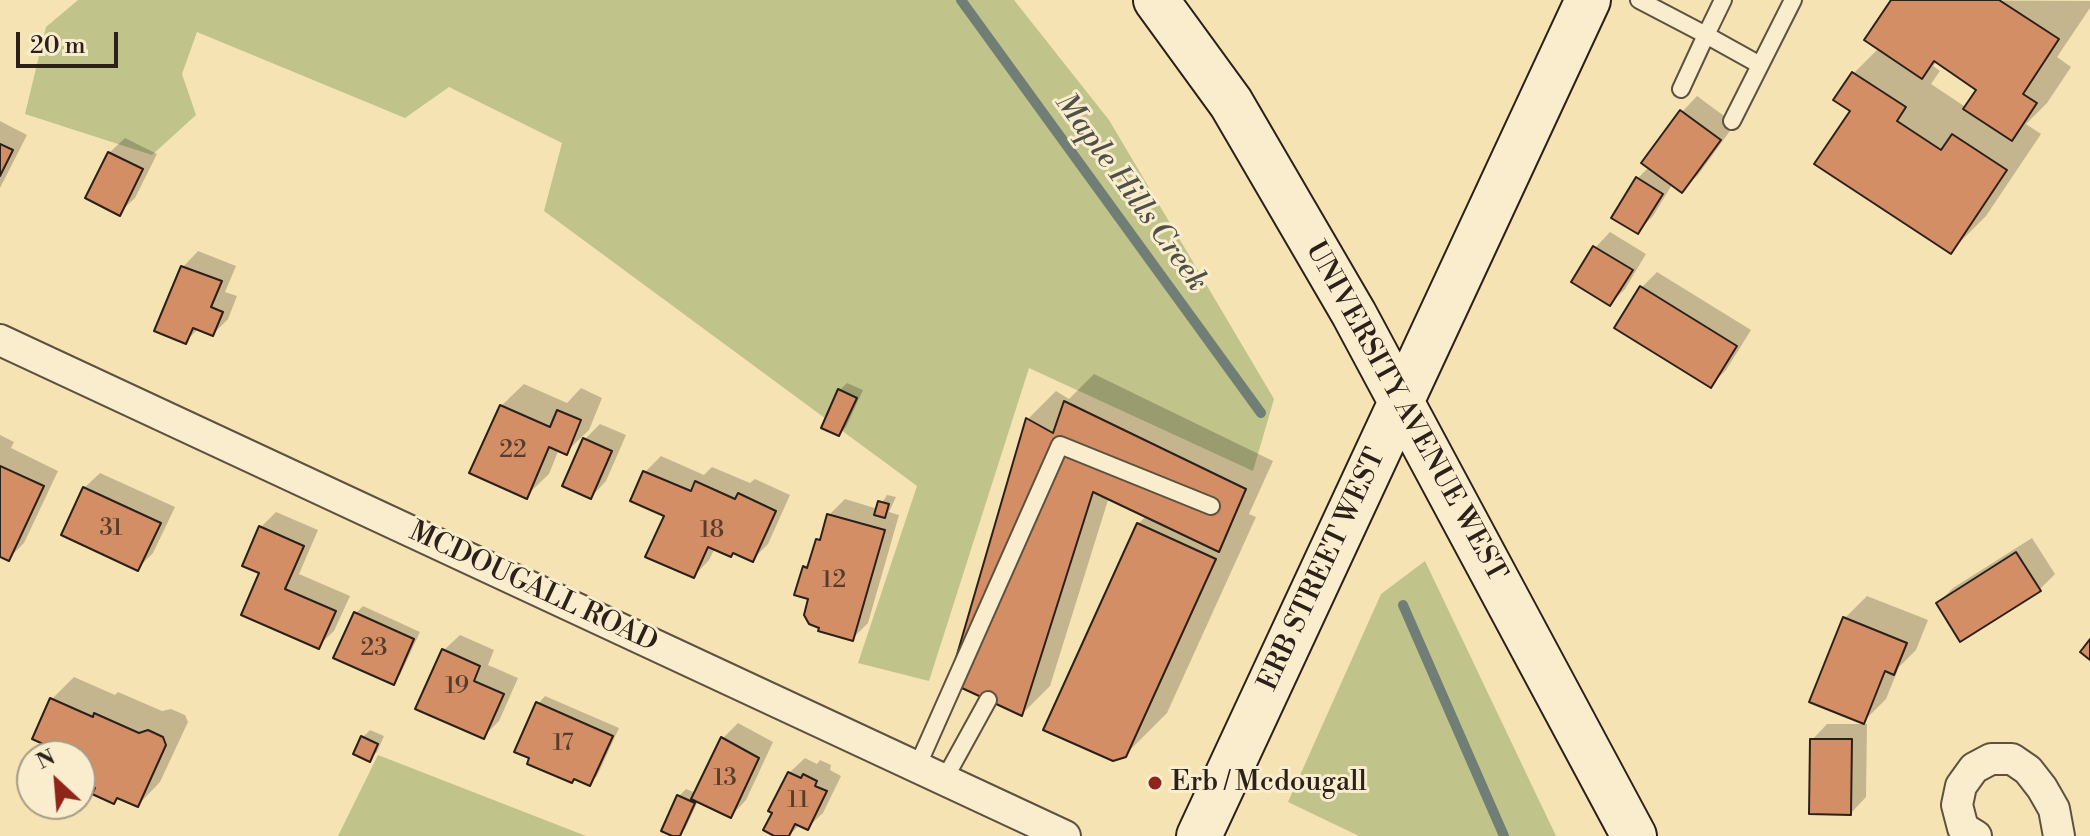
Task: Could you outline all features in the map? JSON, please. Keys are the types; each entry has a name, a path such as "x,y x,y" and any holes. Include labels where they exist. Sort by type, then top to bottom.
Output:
{"main road":[{"name":"UNIVERSITY AVENUE WEST","path":"1156,0 1231,103 1402,401 1634,836"},
{"name":"ERB STREET WEST","path":"1199,836 1588,0"}],"street":[{"name":"MCDOUGALL ROAD","path":"0,340 1065,836"},
{"path":"1976,836 1963,828 1957,805 1961,786 1974,768 1991,759 2012,759 2028,770 2042,788 2054,809 2059,836"}],"lane":[{"path":"1639,0 1760,65"},
{"path":"1681,89 1723,0"},
{"path":"1732,121 1793,0"},
{"path":"930,773 1060,445 1211,506"},
{"path":"930,773 988,700"}],"green space":[{"path":"78,0 1014,0 1109,120 1274,399 1253,471 1029,368 929,681 858,663 917,486 544,211 562,143 449,87 405,118 197,32 182,74 196,115 152,155 25,114 46,27"},
{"path":"1425,561 1556,836 1359,836 1288,802 1381,594"},
{"path":"378,755 586,836 338,836"}],"building":[{"path":"1891,0 1999,0 2059,39 2023,94 2037,103 2012,141 1963,109 1976,90 1934,61 1922,79 1864,40"},
{"path":"1852,72 1906,107 1897,121 1941,150 1952,134 2007,170 1951,254 1814,164 1850,111 1833,100"},
{"path":"1680,110 1721,140 1682,193 1641,163"},
{"path":"0,144 13,150 0,176"},
{"path":"108,152 143,169 120,216 85,198"},
{"path":"1636,177 1663,194 1638,234 1611,218"},
{"path":"1593,246 1633,270 1610,306 1571,282"},
{"path":"181,266 222,281 211,307 223,312 213,336 193,328 186,344 154,331"},
{"path":"1640,286 1737,346 1711,388 1614,328"},
{"path":"838,389 857,398 839,436 821,428"},
{"path":"1064,401 1246,489 1219,552 1093,492 1022,716 949,682 1026,418 1053,433"},
{"path":"500,405 550,427 557,410 581,420 567,455 549,447 527,499 469,473"},
{"path":"583,438 612,451 591,499 562,486"},
{"path":"0,466 44,486 9,561 0,557"},
{"path":"643,471 691,491 695,481 735,499 738,493 776,511 753,562 708,547 694,578 645,557 664,516 630,501"},
{"path":"83,487 161,523 138,571 61,535"},
{"path":"878,501 889,504 885,518 874,515"},
{"path":"827,514 885,530 853,641 818,631 819,628 809,624 804,615 808,599 794,595 803,566 807,568 816,539 820,540"},
{"path":"1137,523 1216,559 1126,757 1113,761 1043,730"},
{"path":"259,526 304,546 285,589 336,611 319,649 241,615 259,573 242,566"},
{"path":"2016,552 2041,591 1960,642 1936,603"},
{"path":"354,612 414,639 394,685 333,658"},
{"path":"1843,617 1907,643 1894,675 1885,671 1864,724 1809,702"},
{"path":"2090,639 2090,660 2080,652"},
{"path":"442,649 480,666 474,681 504,694 484,739 415,709"},
{"path":"50,698 139,733 148,730 163,737 166,745 138,807 117,798 114,804 96,796 96,740 32,739"},
{"path":"536,702 613,736 590,786 574,779 572,783 527,764 529,758 514,752"},
{"path":"361,736 378,744 370,762 353,754"},
{"path":"721,737 759,758 731,818 691,799"},
{"path":"1810,739 1852,739 1851,815 1809,814"},
{"path":"788,772 801,778 803,774 817,781 815,786 827,791 808,830 795,824 789,836 774,836 763,830 772,813 768,811"},
{"path":"677,795 695,803 680,836 672,836 661,831"}],"waterway":[{"name":"Maple Hills Creek","path":"961,0 1261,413"},
{"name":"Maple Hills Creek","path":"1403,605 1504,836"}],"place":[{"name":"Erb / Mcdougall","path":"1155,783"}]}
